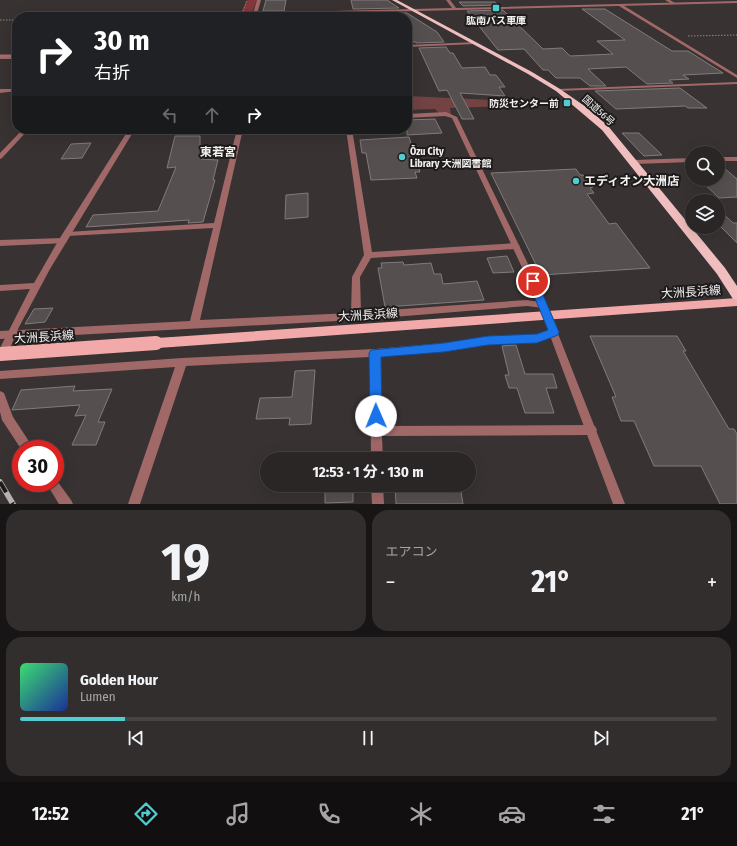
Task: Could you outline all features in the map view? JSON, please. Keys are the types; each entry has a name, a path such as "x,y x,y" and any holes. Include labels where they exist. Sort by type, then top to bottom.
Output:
{"highway":[{"name":"国道56号","path":"394,0 475,43 558,90 583,109 605,128 634,162 721,271 737,296"}],"main road":[{"name":"大洲長浜線","path":"0,354 737,302"}],"street":[{"path":"255,12 259,0"},
{"path":"448,0 455,9"},
{"path":"667,0 674,3"},
{"path":"341,12 737,2"},
{"path":"620,5 737,77"},
{"path":"412,46 475,43"},
{"path":"0,58 12,58"},
{"path":"558,90 737,83"},
{"path":"0,91 12,90"},
{"path":"412,116 446,114 454,117 548,316 619,504"},
{"path":"0,157 21,134"},
{"path":"0,360 11,334 36,286 129,134"},
{"path":"194,324 239,134"},
{"path":"351,134 368,255 356,277 356,316"},
{"path":"725,159 737,159"},
{"path":"634,162 685,160"},
{"path":"0,243 217,225"},
{"path":"368,255 516,246"},
{"path":"0,288 36,286"},
{"path":"0,335 356,316 527,303 543,305"},
{"path":"0,375 182,362 375,353 444,347 488,341 537,338 554,332"},
{"path":"375,353 377,452"},
{"path":"134,504 182,362"},
{"path":"0,396 8,420 22,440"},
{"path":"377,431 591,430"},
{"path":"58,492 67,504"},
{"path":"377,492 378,504"}],"path":[{"path":"243,12 247,0"},
{"path":"0,20 12,20"},
{"path":"671,37 737,35"}],"shaded area":[{"path":"412,96 535,102 538,105 450,108 451,114 439,113 435,109 412,110"}],"building":[{"path":"266,0 286,0 284,11 263,11"},
{"path":"351,0 387,0 399,8 353,9"},
{"path":"459,2 495,2 498,5 463,6"},
{"path":"582,9 605,9 672,51 688,51 723,73 683,75 689,79 669,80 673,83 647,84 626,67 588,69 606,86 590,86 580,78 556,78 548,70 543,70 524,49 498,50 467,11 503,10 543,49 562,48 570,56 613,54 597,41 625,40"},
{"path":"412,16 437,32 444,42 416,43 412,42"},
{"path":"446,47 450,53 453,53 462,68 485,67 490,75 496,75 505,87 499,87 505,96 460,93 474,119 462,119 447,90 439,91 419,48"},
{"path":"680,88 707,108 688,108 685,106 616,109 595,91"},
{"path":"435,119 442,133 407,135 412,134 412,120"},
{"path":"622,133 639,133 662,155 644,156"},
{"path":"175,136 200,136 200,146 210,147 201,159 218,160 213,180 215,180 203,222 188,223 189,220 86,227 93,215 158,211 176,167 167,168"},
{"path":"409,137 420,172 415,172 417,178 371,180 366,153 362,153 360,140"},
{"path":"91,143 82,158 61,159 71,144"},
{"path":"576,169 580,175 583,175 593,187 590,188 594,193 587,194 609,224 616,223 650,268 541,275 491,173"},
{"path":"725,169 737,179 737,197 725,198 725,194 715,194 706,186 725,186"},
{"path":"308,193 308,217 285,219 286,195"},
{"path":"725,216 733,223 737,223 737,243 725,231"},
{"path":"507,256 514,272 493,273 487,258"},
{"path":"403,262 404,265 431,263 434,274 441,274 443,284 477,281 484,300 385,307 378,268 382,268 381,263"},
{"path":"53,308 45,322 25,324 34,309"},
{"path":"590,336 677,336 686,351 683,351 729,429 734,429 737,434 737,504 720,504 701,466 654,466 634,421 621,421 612,397 616,397"},
{"path":"516,345 525,374 553,374 557,388 546,388 554,413 525,413 517,388 509,388 505,375 509,375 502,346"},
{"path":"315,370 311,424 289,425 290,418 256,419 260,398 292,397 295,371"},
{"path":"75,386 73,391 112,389 98,422 105,422 96,445 72,445 86,415 75,416 80,405 12,410 21,390"},
{"path":"325,492 353,492 353,502 325,503"},
{"path":"395,492 461,492 463,504 396,504"}],"waterway":[{"path":"247,12 252,0"},
{"path":"0,56 12,56"}],"railway":[{"path":"0,482 13,504"}],"place":[{"name":"肱南バス車庫","path":"496,8"},
{"name":"防災センター前","path":"567,103"},
{"name":"Ōzu City Library 大洲図書館","path":"402,157"},
{"name":"エディオン大洲店","path":"576,181"}],"district":[{"name":"東若宮","path":"218,152"}],"route":[{"path":"376,416 375,353 444,347 488,341 537,338 554,332 533,281"}]}
